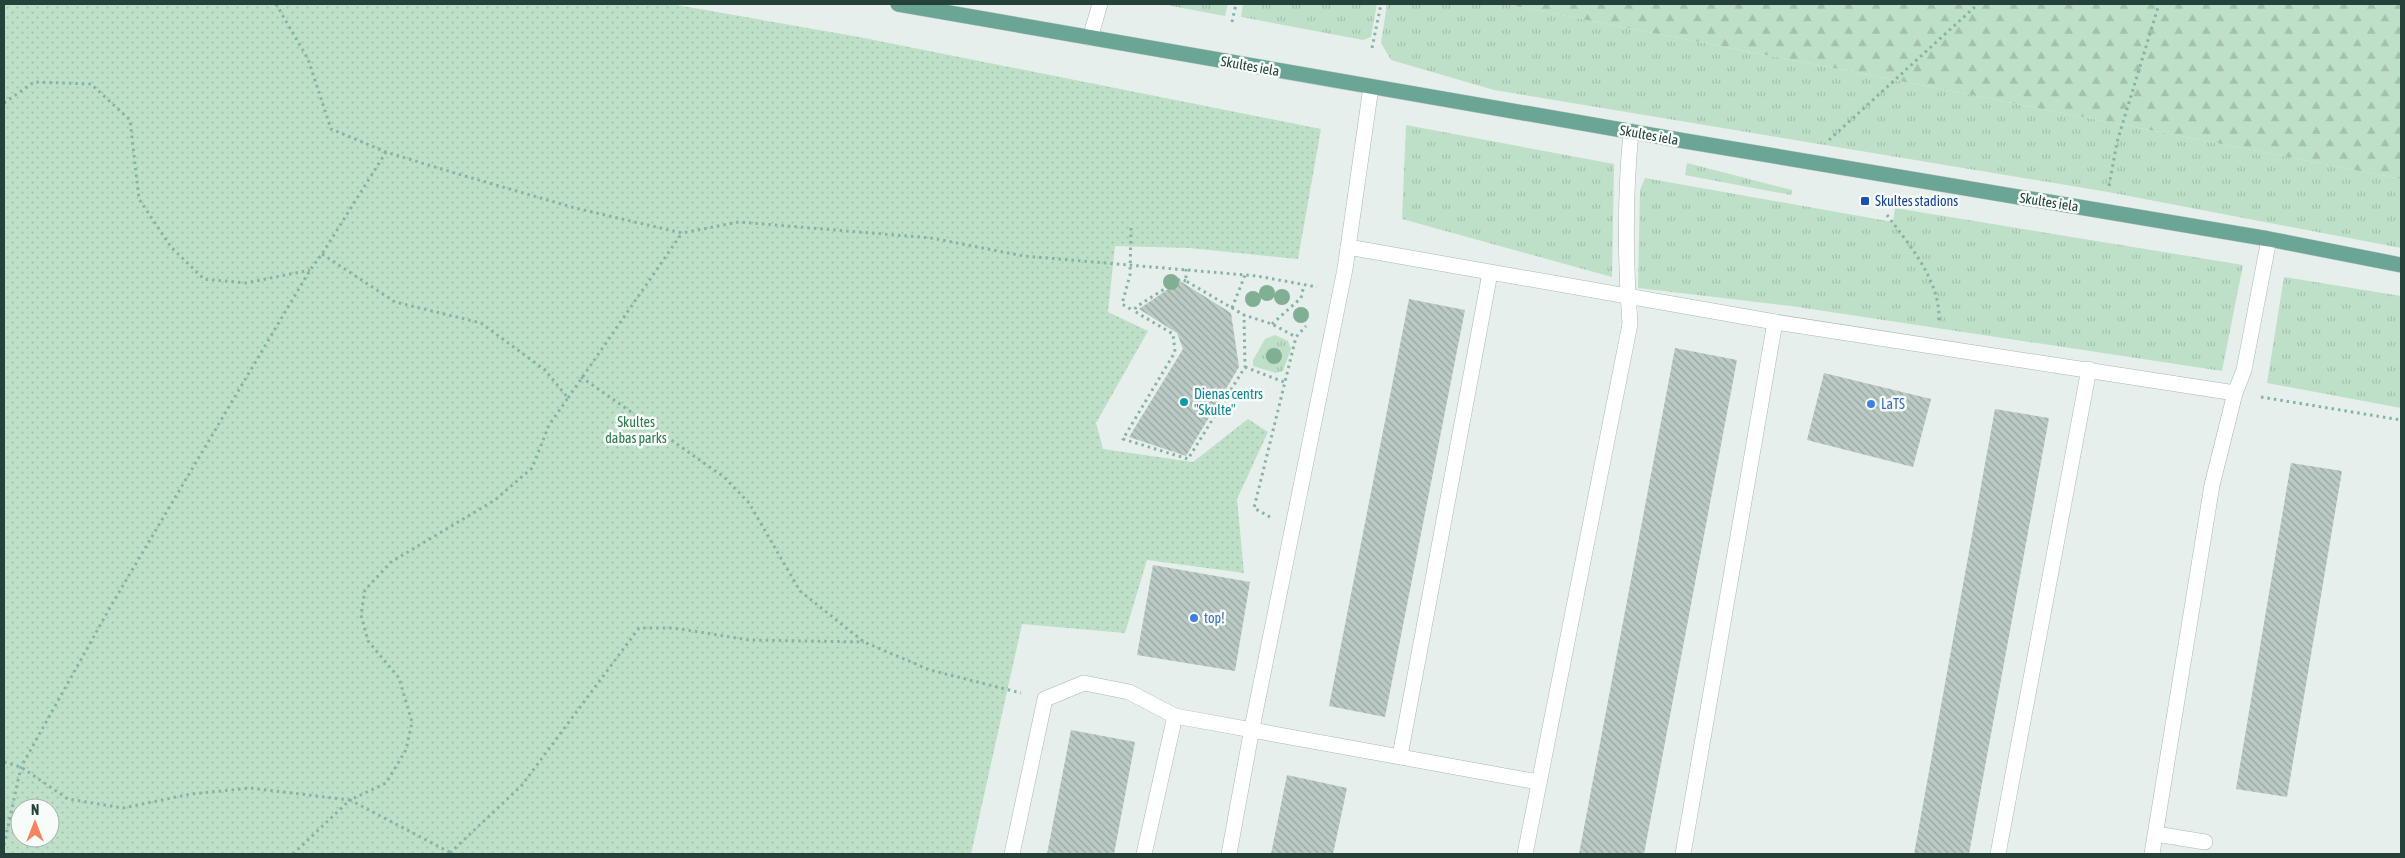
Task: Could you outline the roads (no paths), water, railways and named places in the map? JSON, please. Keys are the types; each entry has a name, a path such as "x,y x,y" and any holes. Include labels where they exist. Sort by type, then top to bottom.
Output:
{"main road":[{"name":"Skultes iela","path":"898,4 933,7 1090,38 2268,239 2401,265"}],"street":[{"path":"1090,38 1100,4"},
{"path":"1229,854 1252,728 1340,291 1371,86"},
{"path":"1525,854 1630,324 1627,174 1631,131"},
{"path":"2152,854 2212,485 2235,393 2244,370 2268,239"},
{"path":"1348,247 1775,322 2235,393"},
{"path":"1400,756 1490,273"},
{"path":"1684,854 1775,322"},
{"path":"1998,854 2089,369"},
{"path":"1012,854 1045,699 1084,683 1129,692 1175,716 1252,728 1538,782"},
{"path":"1144,854 1175,716"},
{"path":"2156,834 2205,842"}],"place":[{"name":"Skultes stadions","path":"1865,201"},
{"name":"Dienas centrs \"Skulte\"","path":"1184,402"},
{"name":"LaTS","path":"1871,404"},
{"name":"top!","path":"1194,618"}],"park label":[{"name":"Skultes dabas parks","path":"636,430"}]}
